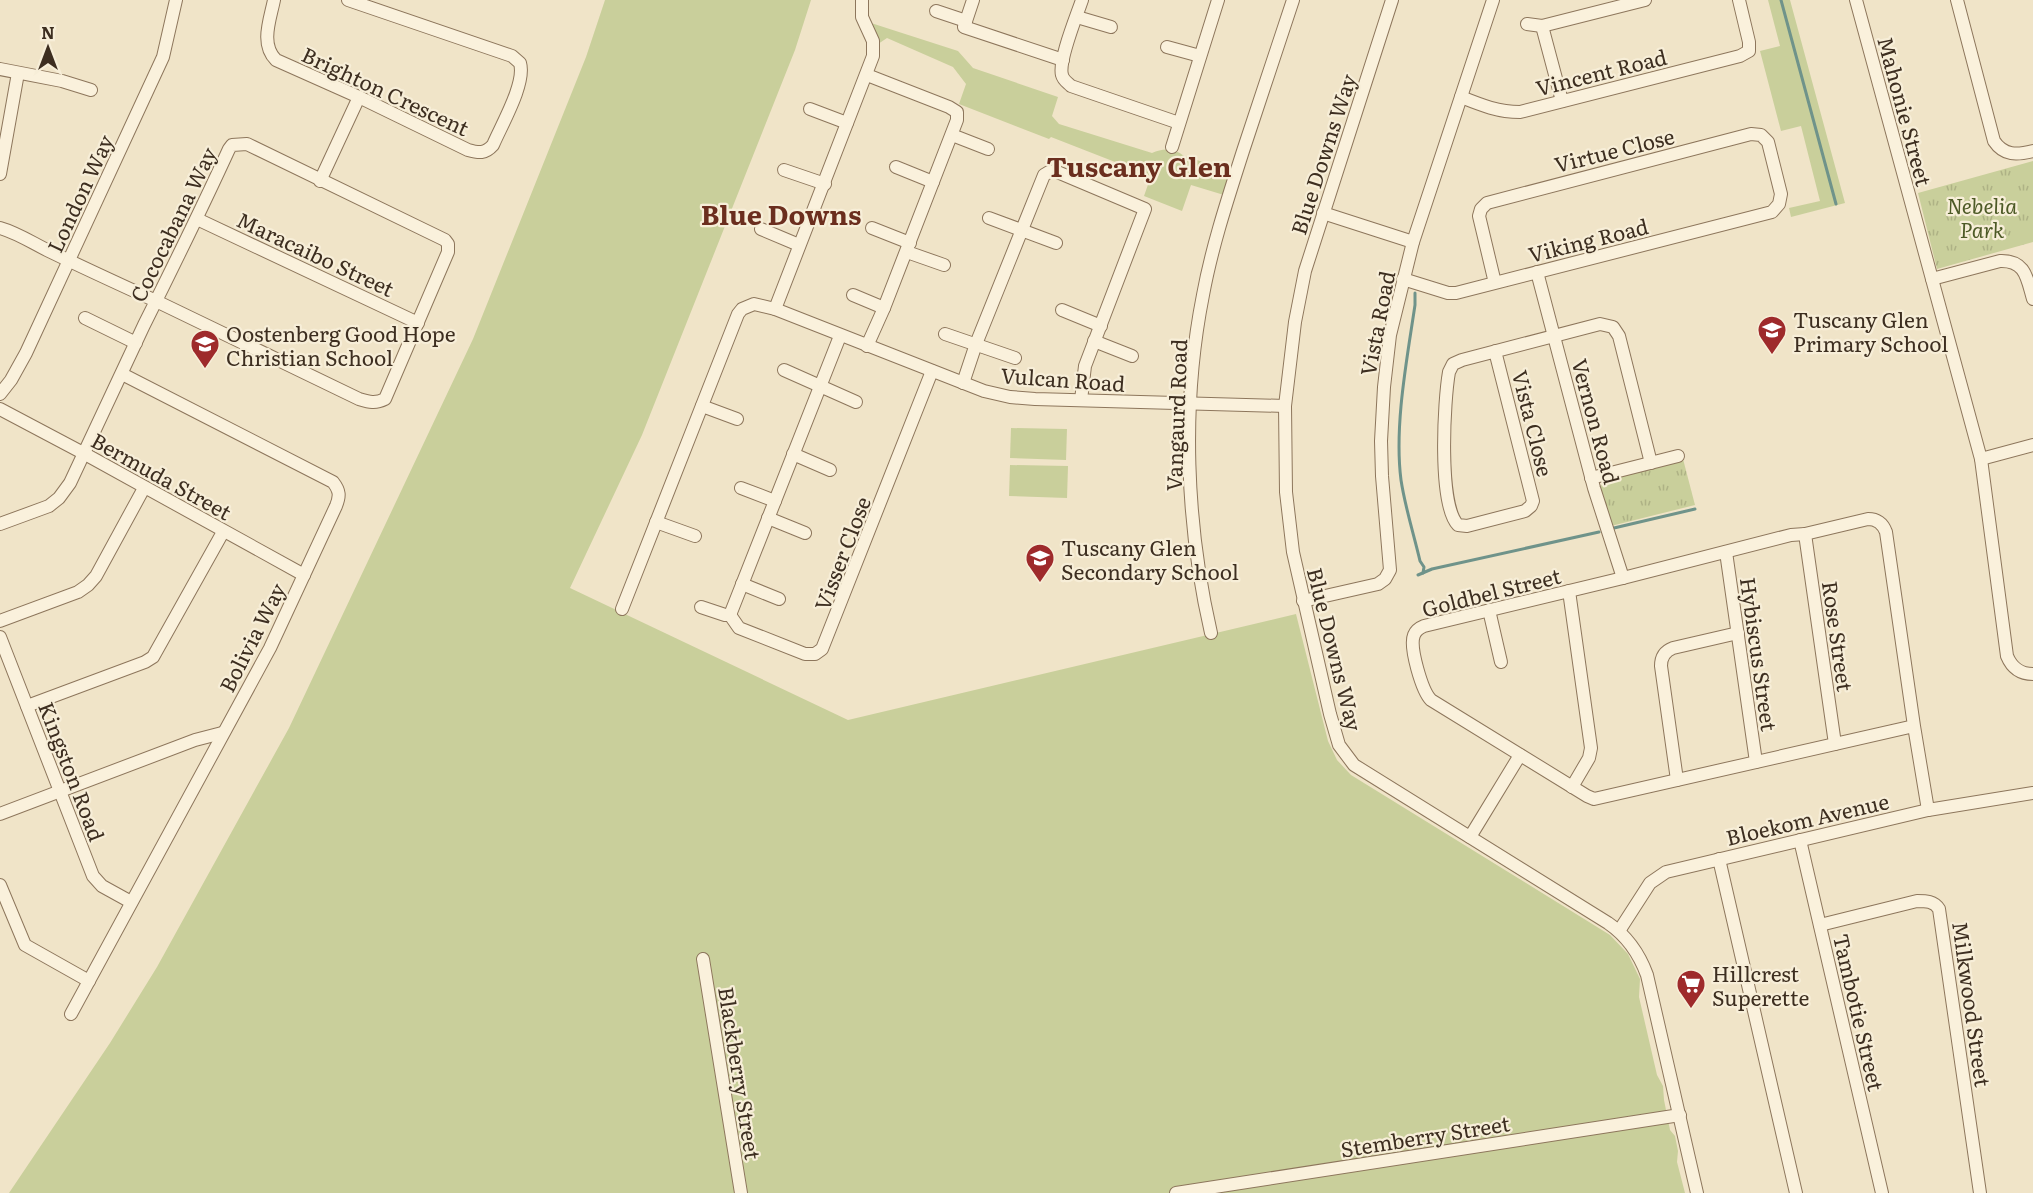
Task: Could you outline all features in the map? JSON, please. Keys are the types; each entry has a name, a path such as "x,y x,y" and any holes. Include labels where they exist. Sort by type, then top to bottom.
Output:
{"street":[{"name":"London Way","path":"0,394 26,353 163,57 176,0"},
{"name":"Brighton Crescent","path":"274,0 267,50 276,60 468,150 481,153 489,150 518,86 522,71 520,63 512,56 366,3 348,0"},
{"path":"775,309 873,56 873,41 862,17 862,0"},
{"path":"973,0 964,27 1063,60"},
{"path":"1082,0 1063,60 1062,76 1071,86 1179,123"},
{"path":"1172,147 1218,0"},
{"name":"Vangaurd Road","path":"1211,633 1194,536 1191,403 1195,345 1203,294 1227,200 1293,0"},
{"name":"Blue Downs Way","path":"1392,0 1303,281 1295,322 1285,406 1286,492 1293,552 1330,714 1339,745 1354,765 1619,931 1636,950 1647,975 1697,1193"},
{"name":"Vista Road","path":"1303,601 1378,584 1385,579 1390,570 1382,476 1381,417 1390,335 1413,242 1493,0"},
{"path":"1527,24 1542,26 1645,0"},
{"name":"Vincent Road","path":"1461,97 1492,110 1520,112 1740,56 1749,51 1749,42 1738,0"},
{"name":"Mahonie Street","path":"1856,0 1981,459 2007,656 2015,668 2021,672 2033,674"},
{"path":"1957,0 1994,141 2004,152 2013,154 2033,151"},
{"path":"936,11 966,21"},
{"path":"1077,17 1111,27"},
{"path":"1542,26 1562,101"},
{"path":"1167,47 1200,57"},
{"path":"0,69 62,81 91,90"},
{"path":"0,174 18,73"},
{"path":"867,75 957,112 952,135 867,346"},
{"path":"320,181 359,97"},
{"path":"810,109 847,123"},
{"name":"Virtue Close","path":"1495,283 1479,216 1484,205 1492,201 1755,133 1768,142 1781,194 1779,204"},
{"path":"952,135 988,149"},
{"name":"Cococabana Way","path":"0,524 48,506 59,498 70,483 156,301 197,219 229,149 238,144 247,144 445,240 448,244 448,252 384,399 376,402 359,399 156,301"},
{"path":"896,167 933,182"},
{"path":"784,170 825,184"},
{"path":"963,383 976,344 1044,175 1052,171 1145,209 1083,373 1081,400"},
{"name":"Viking Road","path":"1403,279 1452,293 1773,212 1779,204"},
{"path":"1323,213 1413,242"},
{"path":"989,218 1056,243"},
{"name":"Maracaibo Street","path":"197,219 418,323"},
{"path":"0,228 156,301"},
{"path":"872,228 944,265"},
{"path":"761,229 799,245"},
{"path":"1932,279 2000,261 2008,261 2022,269 2033,299"},
{"name":"Vernon Road","path":"1537,272 1591,478 1623,578"},
{"path":"853,296 884,308"},
{"name":"Vulcan Road","path":"702,406 738,314 747,306 758,305 775,309 994,394 1010,397 1081,400 1285,406"},
{"path":"1062,310 1101,326"},
{"path":"85,318 136,343"},
{"name":"Vista Close","path":"1495,351 1533,501 1531,506 1525,510 1461,526 1453,520 1446,483 1444,442 1448,376 1457,361 1495,351 1600,324 1609,325 1616,330 1651,463"},
{"path":"945,334 1016,358"},
{"path":"730,615 840,336"},
{"path":"1095,341 1132,356"},
{"path":"784,370 856,402"},
{"name":"Visser Close","path":"701,607 730,615 740,628 805,654 815,654 822,649 932,371"},
{"name":"Bolivia Way","path":"71,1014 270,648 339,498 339,489 333,482 122,374"},
{"path":"622,609 702,406 737,419"},
{"name":"Bermuda Street","path":"0,410 85,454 304,575"},
{"path":"1981,459 2033,445"},
{"name":"Visser Close","path":"793,454 830,470"},
{"path":"1591,478 1678,456"},
{"path":"0,621 78,592 88,585 96,576 144,488"},
{"path":"741,488 775,501"},
{"name":"Visser Close","path":"768,518 805,532"},
{"name":"Goldbel Street","path":"1914,726 1599,799 1590,798 1431,700 1423,688 1413,636 1421,627 1791,535 1805,534 1868,519 1880,522 1885,528 1928,810"},
{"path":"656,522 695,536"},
{"path":"27,706 153,657 223,532"},
{"name":"Rose Street","path":"1805,534 1835,744"},
{"name":"Hybiscus Street","path":"1726,552 1756,762"},
{"name":"Visser Close","path":"742,584 779,599"},
{"path":"1569,591 1591,748 1572,787"},
{"path":"1489,610 1501,662"},
{"path":"1677,780 1661,666 1662,658 1667,651 1673,648 1738,633"},
{"name":"Kingston Road","path":"0,637 93,876 102,886 131,902"},
{"path":"0,814 195,740 222,734"},
{"path":"1470,837 1520,755"},
{"name":"Bloekom Avenue","path":"1619,931 1655,878 1672,870 1928,810 2033,793"},
{"name":"Tambotie Street","path":"1800,840 1882,1193"},
{"path":"1719,859 1796,1193"},
{"path":"0,885 25,945 89,981"},
{"name":"Milkwood Street","path":"1820,925 1917,901 1936,904 1939,909 1980,1193"},
{"name":"Blackberry Street","path":"704,959 741,1193"},
{"name":"Stemberry Street","path":"1176,1193 1680,1115"}],"green space":[{"path":"605,0 811,0 795,50 642,435 570,588 848,720 1296,614 1328,741 1337,760 1351,775 1610,935 1628,954 1640,979 1639,997 1657,1075 1663,1086 1670,1130 1675,1136 1678,1151 1677,1162 1685,1193 9,1193 110,1043 157,967 289,728 473,339 586,57"},
{"path":"1768,0 1790,0 1845,203 1791,217 1789,208 1820,201 1801,126 1781,131 1760,51 1780,46"},
{"path":"871,23 958,51 973,68 1058,97 1052,116 1059,124 1152,153 1172,150 1232,171 1224,195 1191,185 1182,211 1144,196 1151,176 959,104 966,84 953,67 887,38 878,44"},
{"name":"Nebelia Park","path":"2033,161 2033,242 1937,269 1918,193"},
{"path":"1011,428 1067,429 1066,460 1010,458"},
{"path":"1683,459 1695,505 1611,526 1600,487 1607,479"},
{"path":"1010,465 1068,466 1067,498 1009,496"}],"waterway":[{"path":"1781,0 1836,204"},
{"path":"1415,293 1402,392 1399,459 1405,500 1420,561 1424,567 1423,573"},
{"path":"1614,528 1695,509"},
{"path":"1418,575 1432,569 1599,532"}],"place":[{"name":"Tuscany Glen Primary School","path":"1772,356"},
{"name":"Oostenberg Good Hope Christian School","path":"205,370"},
{"name":"Tuscany Glen Secondary School","path":"1040,584"},
{"name":"Hillcrest Superette","path":"1691,1010"}],"district":[{"name":"Tuscany Glen","path":"1139,165"},
{"name":"Blue Downs","path":"781,213"}]}
